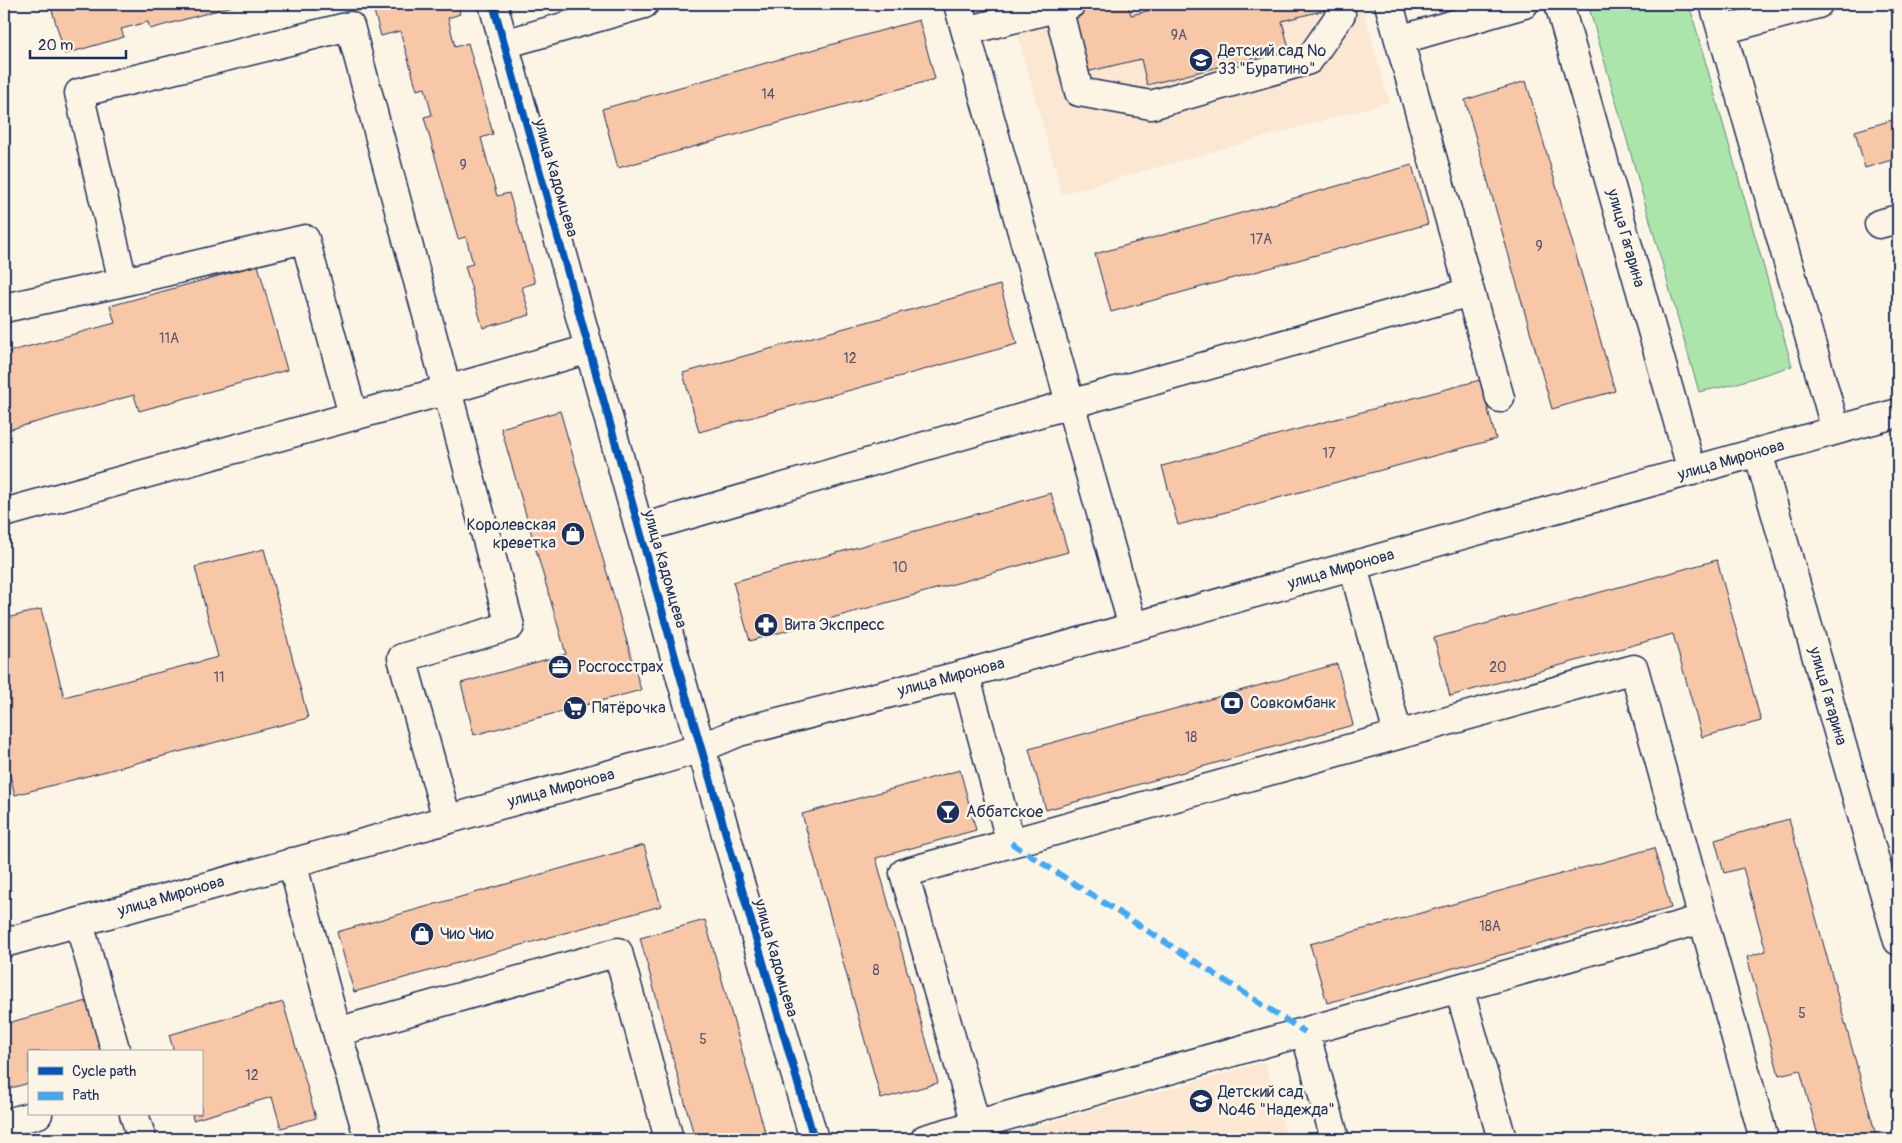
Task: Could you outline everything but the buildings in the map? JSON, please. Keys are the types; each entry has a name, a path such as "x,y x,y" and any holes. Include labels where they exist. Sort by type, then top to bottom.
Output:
{"main road":[{"name":"улица Кадомцева","path":"493,4 639,529 814,1139"},
{"path":"504,44 644,4"},
{"path":"958,4 1133,628"},
{"path":"966,31 1064,6 1079,92 1150,105 1309,60 1341,14 1339,4"},
{"path":"1389,4 1500,398"},
{"path":"1399,40 1524,4"},
{"name":"улица Гагарина","path":"1560,4 1692,471"},
{"path":"1714,4 1836,430"},
{"path":"1722,30 1818,4"},
{"path":"123,282 79,93 350,26 510,626 402,658 446,819"},
{"path":"4,308 305,239 353,415"},
{"path":"639,529 1070,404 1470,292"},
{"path":"4,513 589,349"},
{"name":"улица Миронова","path":"4,944 658,761 701,748 739,732 965,674 1133,628 1898,412"},
{"name":"улица Гагарина","path":"1758,452 1898,941"},
{"path":"1353,566 1398,735"},
{"path":"976,1124 904,872 1634,669 1764,1139"},
{"path":"965,674 1011,843"},
{"path":"292,862 369,1139"},
{"path":"925,1139 1703,919"},
{"path":"79,923 115,1050"},
{"path":"338,1032 618,952 669,1139"},
{"path":"1459,988 1502,1139"},
{"path":"1305,1032 1335,1139"},
{"path":"4,1124 31,1116"},
{"path":"135,1116 142,1139"}],"shaded area":[{"name":"Детский сад № 33 \"Буратино\"","path":"1009,4 1362,4 1389,102 1062,194"},
{"name":"Детский сад №46 \"Надежда\"","path":"1265,1062 1287,1139 989,1139"}],"green space":[{"path":"1588,4 1689,4 1792,366 1731,385 1699,392"}],"marked path":[{"path":"1011,843 1305,1032"}],"cycle path":[{"path":"493,4 682,682 814,1139"}],"place":[{"name":"Детский сад № 33 \"Буратино\"","path":"1201,60"},
{"name":"Королевская креветка","path":"573,534"},
{"name":"Вита Экспресс","path":"766,625"},
{"name":"Росгосстрах","path":"560,667"},
{"name":"Совкомбанк","path":"1232,703"},
{"name":"Пятёрочка","path":"575,708"},
{"name":"Аббатское","path":"948,812"},
{"name":"Чио Чио","path":"422,934"},
{"name":"Детский сад №46 \"Надежда\"","path":"1201,1101"}]}
